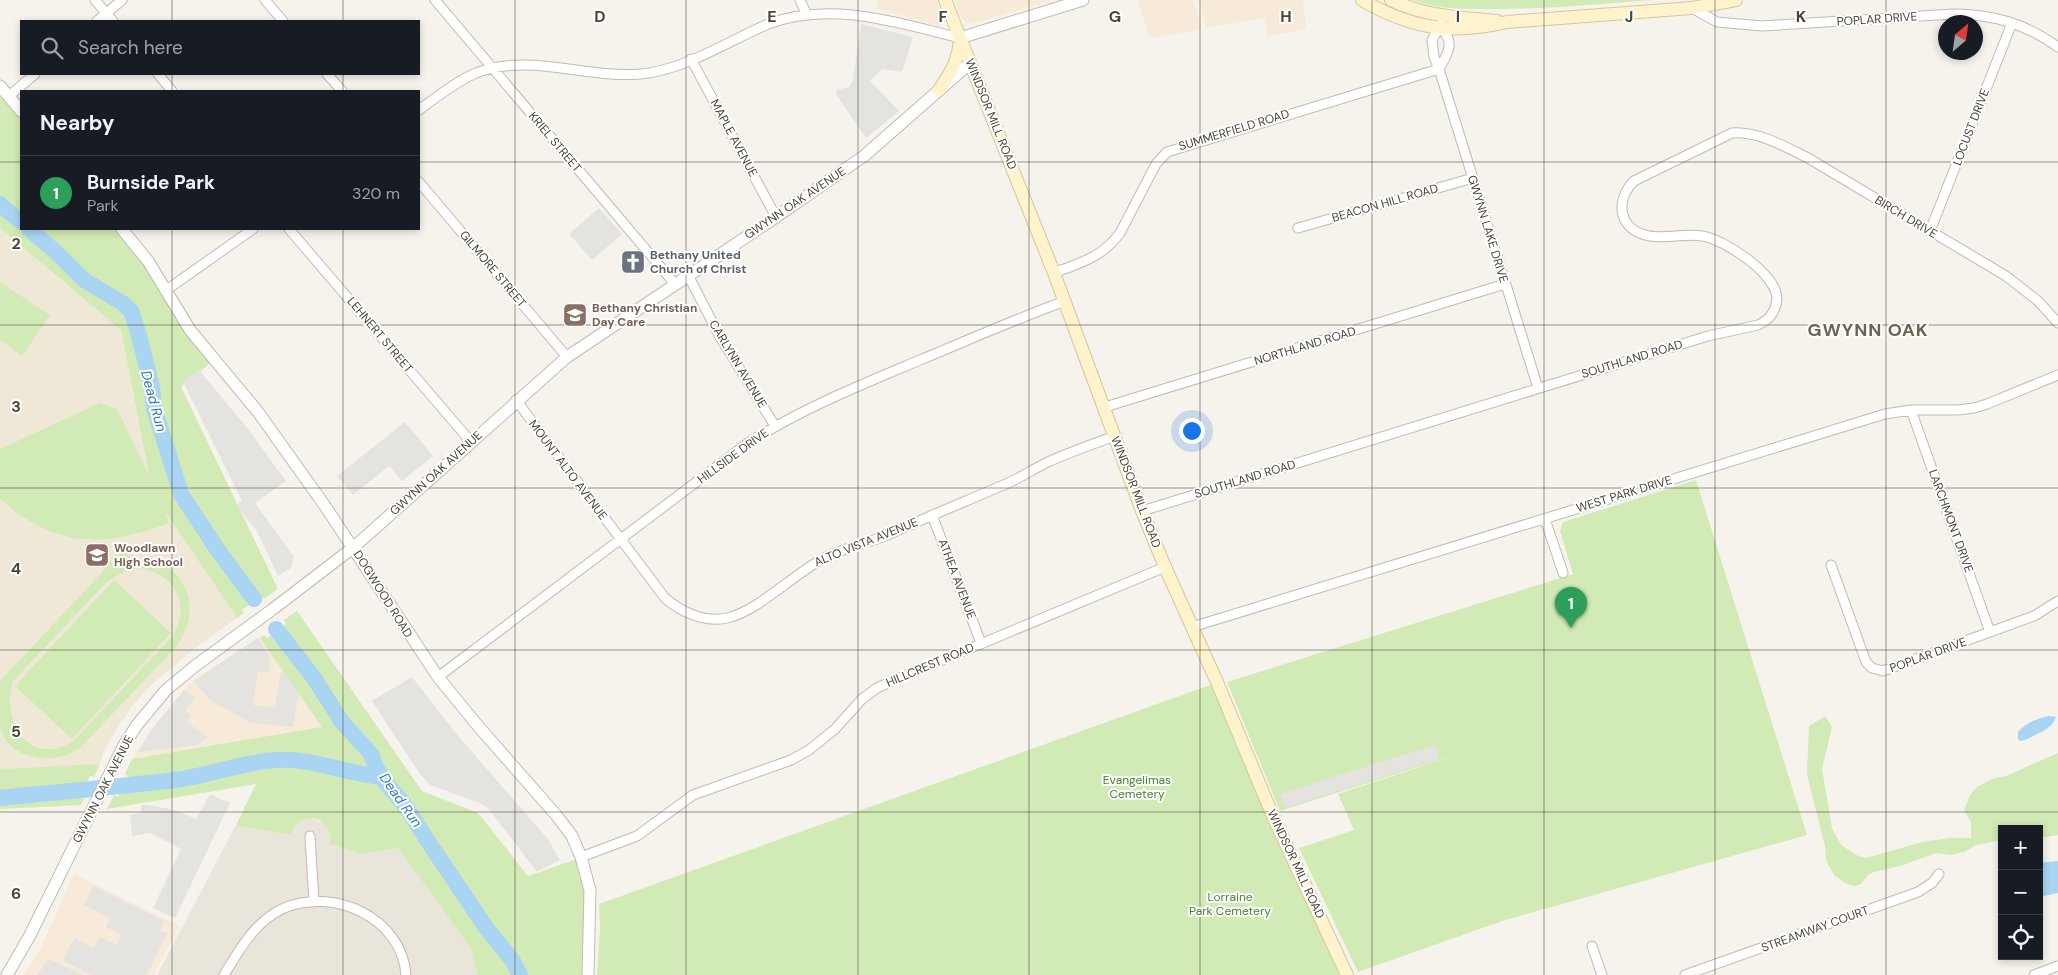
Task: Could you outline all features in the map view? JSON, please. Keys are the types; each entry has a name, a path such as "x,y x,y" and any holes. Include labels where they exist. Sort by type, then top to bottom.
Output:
{"main road":[{"name":"WINDSOR MILL ROAD","path":"945,0 1065,301 1142,511 1165,567 1272,814 1347,975"},
{"path":"1362,0 1400,19 1441,22 1468,29 1507,22 1692,8 1736,0"},
{"path":"1391,0 1441,22"},
{"path":"939,90 954,67 958,56 960,38"}],"street":[{"path":"95,0 112,20"},
{"path":"98,20 122,0"},
{"path":"265,0 282,20"},
{"name":"KRIEL STREET","path":"435,0 675,284"},
{"path":"800,0 806,13"},
{"path":"420,109 462,80 492,68 531,65 608,73 642,74 670,67 769,24 806,13 843,12 862,14 960,38 1083,0"},
{"name":"POPLAR DRIVE","path":"1692,8 1717,22 1776,26 1953,14 1983,15 2012,23 2058,47"},
{"path":"1439,69 1446,58 1450,42 1441,22"},
{"name":"GWYNN LAKE DRIVE","path":"1441,22 1432,40 1434,57 1538,388"},
{"name":"LOCUST DRIVE","path":"1930,231 2012,23"},
{"name":"MAPLE AVENUE","path":"691,59 776,217"},
{"name":"GWYNN OAK AVENUE","path":"7,975 29,937 108,776 137,725 166,690 195,666 354,547 516,400 567,357 864,156 970,63"},
{"name":"SUMMERFIELD ROAD","path":"1054,273 1105,251 1120,233 1156,164 1172,148 1439,69"},
{"path":"9,96 34,75"},
{"path":"159,75 171,90"},
{"path":"328,75 341,90"},
{"path":"0,86 20,110"},
{"name":"BIRCH DRIVE","path":"1741,132 1774,143 1808,158 1930,231 2024,288 2058,323"},
{"name":"SOUTHLAND ROAD","path":"1142,511 1708,336 1765,322 1775,308 1775,290 1771,282 1733,248 1703,236 1644,235 1627,224 1622,208 1624,194 1634,181 1724,136 1741,132"},
{"name":"BEACON HILL ROAD","path":"1298,228 1473,178"},
{"name":"GILMORE STREET","path":"420,183 567,357"},
{"name":"DOGWOOD ROAD","path":"123,230 148,261 190,330 258,412 354,547 412,640 438,677 572,836 581,857 590,890 588,975"},
{"path":"165,291 252,230"},
{"name":"LEHNERT STREET","path":"290,230 471,442"},
{"name":"CARLYNN AVENUE","path":"688,275 719,335 776,426"},
{"name":"NORTHLAND ROAD","path":"1105,407 1505,284"},
{"name":"HILLSIDE DRIVE","path":"438,677 748,443 776,426 826,400 998,326 1065,301"},
{"name":"WEST PARK DRIVE","path":"1192,627 1885,414 1911,410 1974,408 2058,375"},
{"name":"MOUNT ALTO AVENUE","path":"516,400 620,540"},
{"name":"LARCHMONT DRIVE","path":"1911,410 1990,632"},
{"name":"ALTO VISTA AVENUE","path":"620,540 665,598 674,606 698,617 724,619 747,611 809,566 833,554 885,536 1011,482 1047,462 1115,436"},
{"name":"ATHEA AVENUE","path":"932,515 981,643"},
{"path":"1546,518 1563,573"},
{"name":"POPLAR DRIVE","path":"1831,564 1866,662 1873,669 1882,671 2034,616 2058,601"},
{"name":"HILLCREST ROAD","path":"581,857 637,836 693,796 791,760 822,741 862,699 876,688 1165,567"},
{"path":"310,836 314,902"},
{"name":"STREAMWAY COURT","path":"1685,975 1918,892 1932,883 1939,874"},
{"path":"224,975 244,942 258,926 284,908 314,902 343,905 373,918 384,927 393,940 400,953 406,975"},
{"path":"1592,946 1602,975"},
{"path":"2034,975 2058,966"}],"shaded area":[{"path":"879,0 936,0 946,21 940,26 876,9"},
{"path":"954,0 1053,0 970,24 963,20"},
{"path":"1138,0 1193,0 1202,29 1149,38"},
{"path":"1199,0 1303,0 1306,29 1267,37 1265,18 1206,28"},
{"path":"861,24 913,37 902,72 882,69 870,81 899,111 866,138 836,94 836,90 849,87 853,80"},
{"path":"599,208 622,234 592,260 569,234"},
{"name":"Woodlawn High School","path":"0,228 121,330 152,493 237,618 199,645 151,685 132,706 118,727 103,753 100,764 0,769"},
{"path":"199,370 248,429 286,481 255,503 294,557 291,568 278,576 257,531 236,505 242,501 183,382"},
{"path":"405,422 433,456 402,481 389,466 353,495 337,476"},
{"path":"258,638 270,656 269,670 268,673 258,672 253,705 275,708 281,672 285,673 299,695 293,727 252,723 211,701 193,681"},
{"path":"260,638 323,727 132,759 152,729 193,681"},
{"path":"412,677 459,737 548,839 560,860 537,872 488,808 477,802 430,785 420,774 372,701"},
{"path":"184,690 195,698 185,710 191,715 187,721 208,738 198,745 138,752 152,729"},
{"path":"1435,745 1439,759 1285,808 1280,794"},
{"path":"210,794 230,803 175,918 153,908 181,849 150,833 132,836 130,815 141,813 141,805 149,805 174,810 196,819"},
{"path":"306,818 312,818 324,823 331,834 330,844 360,854 398,848 470,947 477,975 157,975 236,825 291,835 297,823"},
{"path":"74,874 179,926 154,975 23,975 40,950"},
{"path":"93,886 164,921 160,930 167,933 147,975 91,975 63,961 74,938 94,948 100,937 117,945 122,935 106,927 110,918 84,905"},
{"path":"49,959 83,975 37,975"}],"green space":[{"path":"1413,0 1653,0 1516,9 1464,9 1443,7"},
{"path":"0,90 20,114 20,230 119,230 214,360 181,387 278,589 263,599 261,596 242,610 244,613 237,618 166,513 169,523 145,531 122,537 80,539 60,535 40,527 20,515 0,499 0,449 100,403 117,409 149,475 121,330 0,228"},
{"path":"0,282 50,315 22,356 0,340"},
{"path":"1696,480 1807,835 1502,921 1358,972 1299,848 1354,830 1338,794 1471,750 1280,811 1227,682 1573,574 1560,531 1563,522"},
{"path":"123,550 131,556 129,559 148,559 164,564 176,574 185,586 189,601 189,617 184,633 174,649 79,749 58,757 46,758 34,757 13,747 5,739 0,728 0,681","holes":["138,568 151,571 170,583 180,601 181,612 173,636 73,741 58,748 44,749 32,745 22,737 15,726 11,712 10,697 13,681 108,581 127,570"]},
{"path":"114,580 171,633 72,739 15,686"},
{"path":"297,611 422,791 478,813 528,876 580,858 591,905 589,975 477,975 470,947 398,848 360,854 330,844 330,834 327,827 322,821 315,818 301,821 295,826 291,835 236,825 256,784 107,809 114,795 118,797 128,776 125,774 132,759 322,727 260,638 264,635 267,638 286,624 284,620"},
{"name":"Evangelimas Cemetery","path":"1213,684 1342,975 597,975 600,928 599,904"},
{"path":"1825,716 1832,727 1822,769 1832,828 1841,845 1856,855 1866,858 1922,842 1950,838 1971,838 1971,822 1964,810 1970,795 1977,787 1992,779 2006,776 2058,753 2058,835 2043,837 2043,825 1998,825 1998,841 1976,845 1964,852 1950,855 1936,853 1903,865 1874,872 1868,875 1861,884 1854,886 1845,883 1834,875 1826,860 1825,846 1807,775 1809,726"},
{"path":"100,764 94,777 90,776 80,797 84,799 81,805 0,809 0,769"}],"water":[{"path":"2049,716 2056,717 2051,725 2039,734 2025,740 2020,741 2018,739 2018,732 2025,726"},
{"path":"2058,861 2058,893 2043,896 2043,863"}],"waterway":[{"name":"Dead Run","path":"0,204 20,221"},
{"name":"Dead Run","path":"30,230 84,280 124,304 131,311 152,387 154,408 181,494 217,549 254,599"},
{"name":"Dead Run","path":"276,629 314,678 342,722 371,754 376,768 386,783 404,804 487,929 513,961 520,975"},
{"path":"0,798 190,778 247,764 276,760 303,761 382,777"}],"place":[{"name":"Bethany United Church of Christ","path":"633,262"},
{"name":"Bethany Christian Day Care","path":"575,315"},
{"name":"Woodlawn High School","path":"97,555"},
{"name":"Burnside Park","path":"1571,628"}],"district":[{"name":"GWYNN OAK","path":"1868,330"}],"park label":[{"name":"Lorraine Park Cemetery","path":"1230,904"}]}
